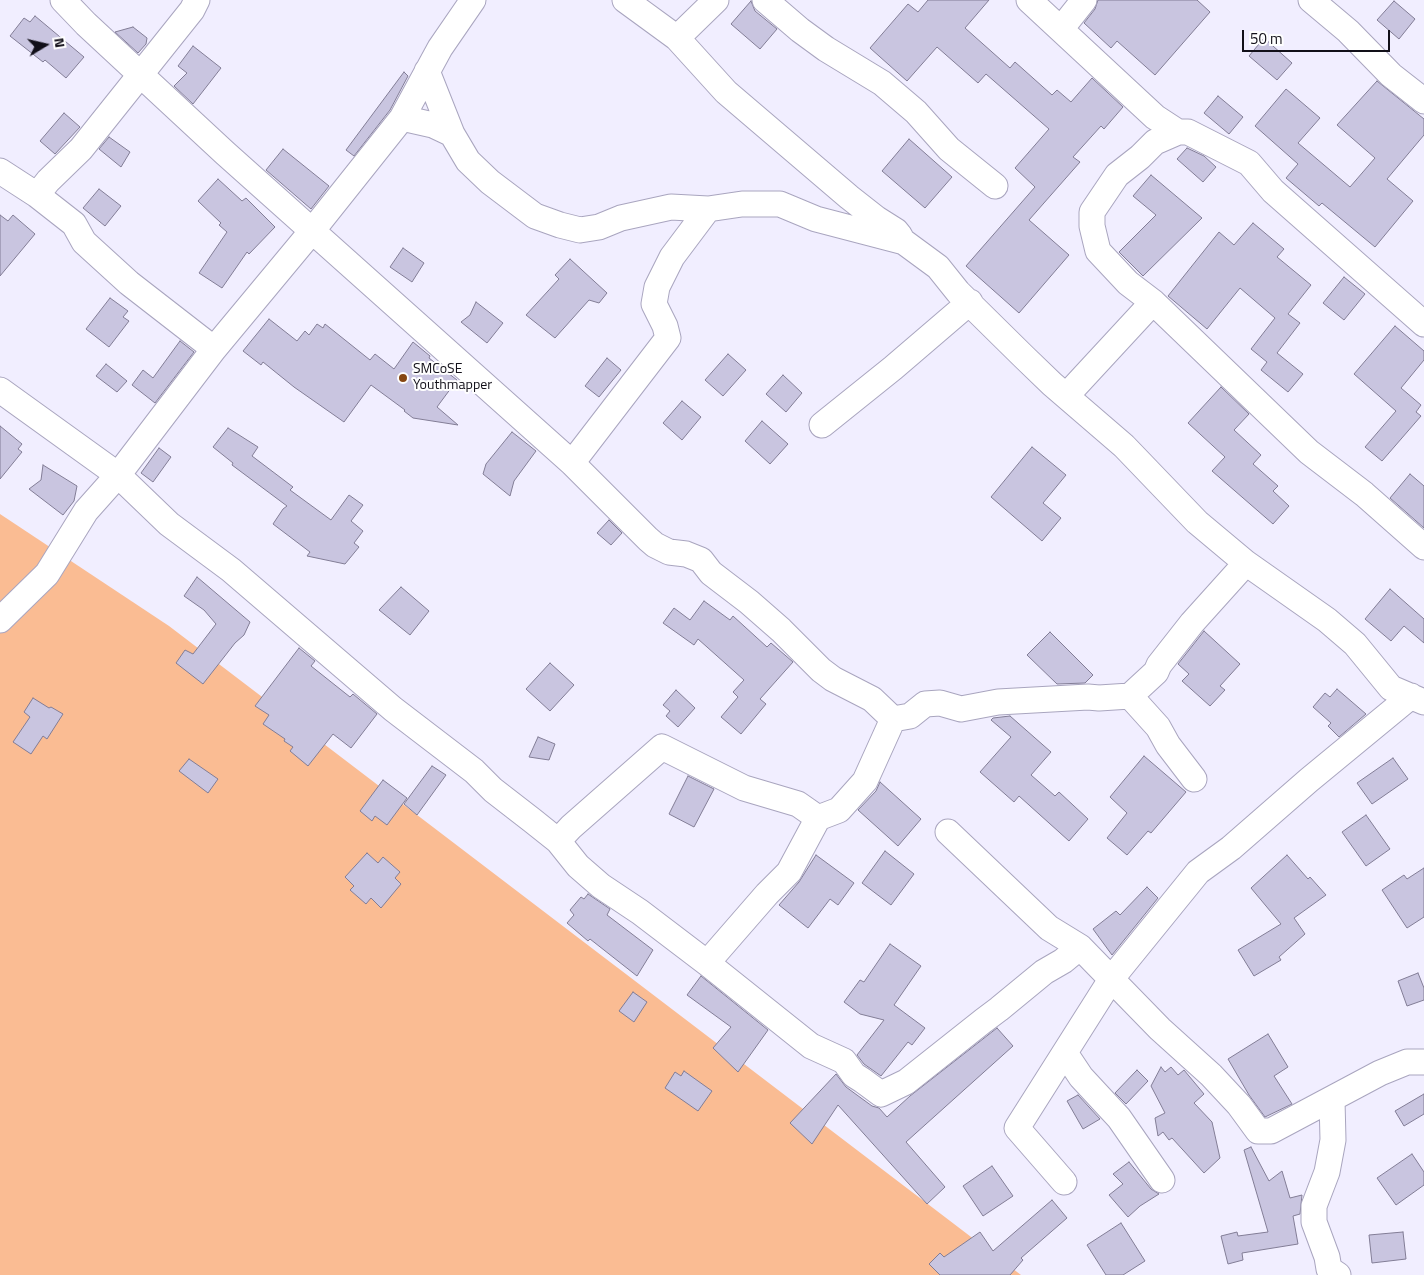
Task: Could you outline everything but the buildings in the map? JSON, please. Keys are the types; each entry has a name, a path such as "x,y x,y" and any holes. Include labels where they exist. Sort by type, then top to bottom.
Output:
{"street":[{"path":"63,0 86,24 225,153 572,463 610,503 655,545 670,552 686,554 700,560 711,573 749,602 781,630 821,670 833,679 872,699 893,719"},
{"path":"37,195 48,181 81,149 192,10 197,0"},
{"path":"0,620 47,574 86,512 118,475 214,348 312,231 402,118 427,71 461,15 473,0"},
{"path":"625,0 678,38 726,92 849,197 896,231 904,242 938,267 958,292 1037,369 1124,446 1197,522 1246,563 1334,626 1355,644 1391,688 1417,699"},
{"path":"678,38 716,0"},
{"path":"764,0 826,49 882,83 916,112 949,149 995,186"},
{"path":"1029,0 1155,117 1178,132"},
{"path":"1061,29 1084,0"},
{"path":"1310,0 1348,31 1391,75 1424,101"},
{"path":"427,71 452,134 468,161 490,182 536,216 560,225 580,230 599,228 621,218 671,207 708,209 742,204 780,204 816,219 904,242"},
{"path":"402,118 433,125 452,134"},
{"path":"1424,324 1273,191 1249,163 1188,132 1178,132 1155,142 1116,174 1092,212 1092,226 1098,250 1128,283 1152,302 1309,452 1364,494 1424,547"},
{"path":"0,171 37,195 74,224 84,242 129,283 214,348"},
{"path":"572,463 668,338 665,326 654,304 657,287 672,257 708,209"},
{"path":"822,425 893,368 970,302"},
{"path":"1067,396 1152,302"},
{"path":"0,390 118,475 169,524 231,570 393,709 474,771 493,790 558,841 578,866 601,886 640,912 707,963 811,1046 844,1062 854,1076 881,1094 906,1082 999,1010 1044,972 1063,961 1080,947"},
{"path":"893,719 910,716 925,704 940,703 962,709 998,702 1130,696 1156,672 1159,665 1192,623 1246,563"},
{"path":"1130,696 1158,727 1168,745 1194,779"},
{"path":"1064,1182 1017,1128 1112,978 1198,872 1232,848 1323,768 1417,699"},
{"path":"707,963 767,894 789,872 818,818 839,810 865,781 893,719"},
{"path":"558,841 571,827 662,748 744,788 798,804 818,818"},
{"path":"948,832 1050,928 1080,947 1160,1029 1211,1075 1239,1105 1258,1131 1271,1131 1380,1074 1407,1062 1424,1062"},
{"path":"1065,1053 1081,1077 1124,1125 1162,1180"},
{"path":"1332,1100 1333,1140 1326,1172 1314,1206 1314,1222 1327,1257 1329,1269 1338,1275"}],"shaded area":[{"path":"0,514 169,626 1021,1275 0,1275"}],"place":[{"name":"SMCoSE Youthmapper","path":"403,378"}]}
